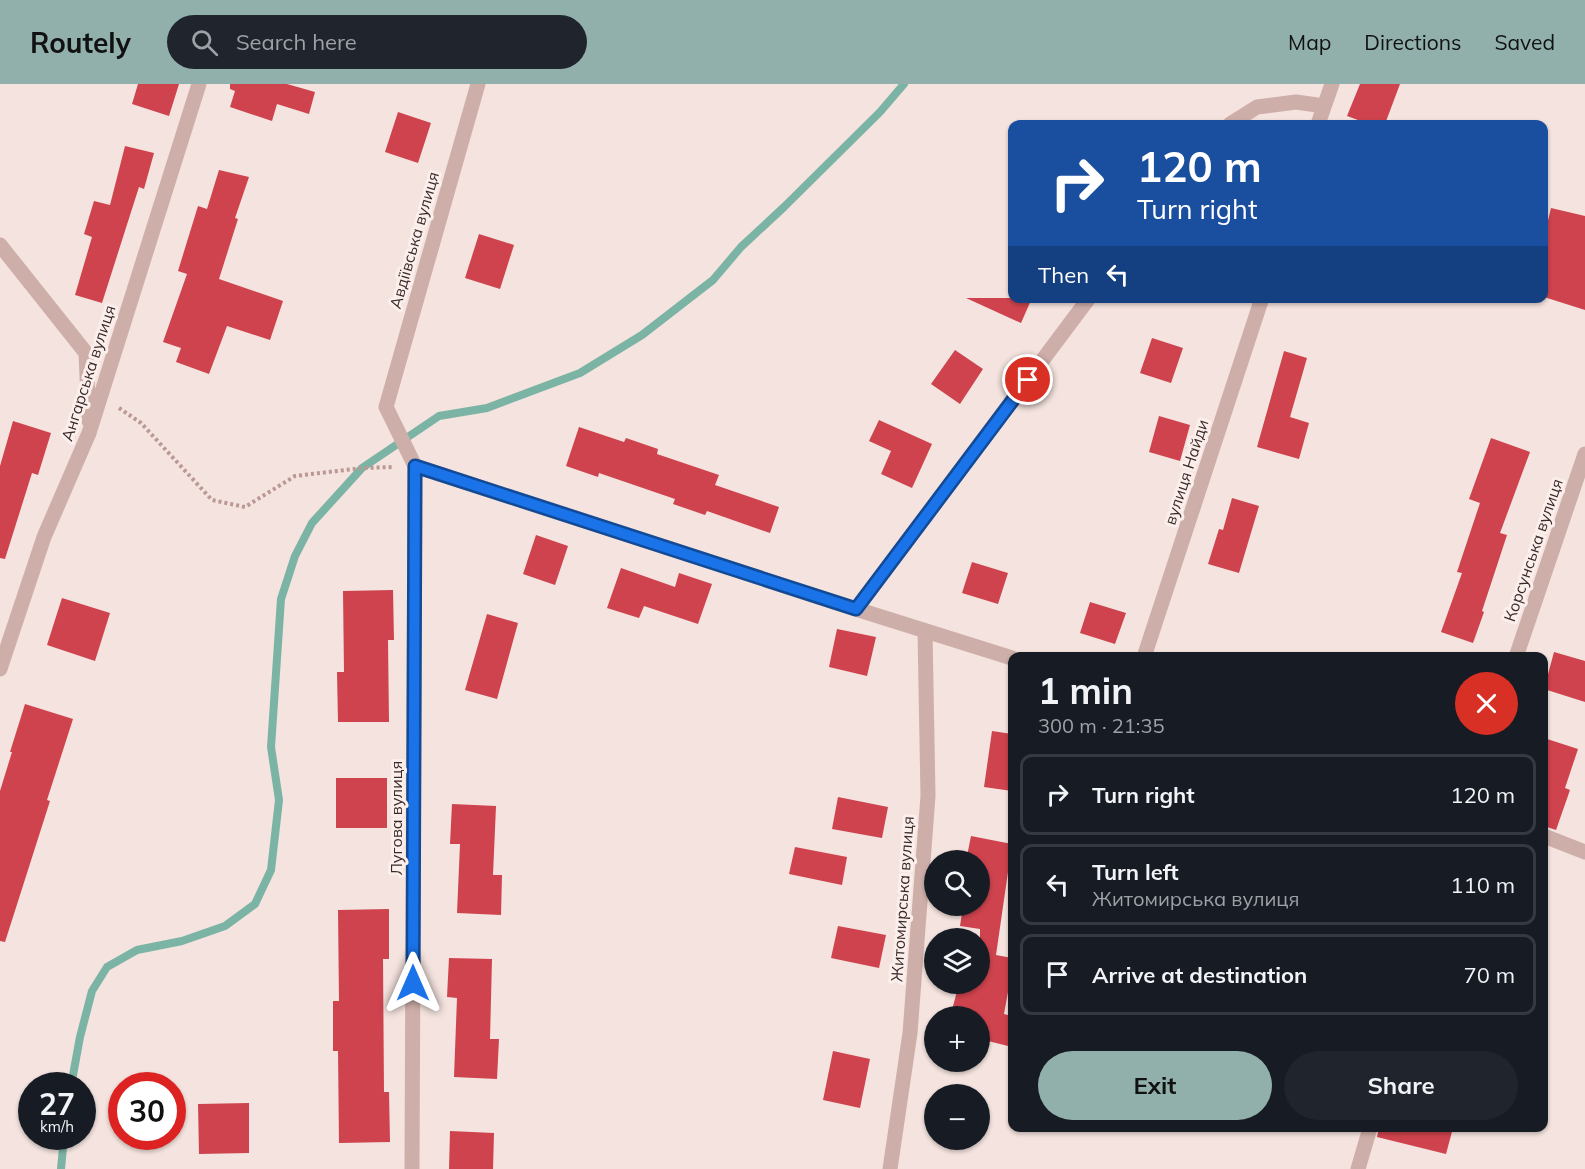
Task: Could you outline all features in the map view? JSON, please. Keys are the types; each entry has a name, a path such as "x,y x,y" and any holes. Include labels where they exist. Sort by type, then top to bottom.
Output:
{"street":[{"name":"Ангарська вулиця","path":"0,669 44,537 89,433 199,84"},
{"name":"Авдіївська вулиця","path":"415,466 386,407 478,84"},
{"path":"1319,120 1332,84"},
{"path":"1237,120 1257,108 1296,102 1324,106"},
{"path":"0,245 86,353 89,433"},
{"path":"856,609 1085,303"},
{"name":"вулиця Найди","path":"1145,652 1260,303"},
{"name":"Корсунська вулиця","path":"1518,652 1585,454"},
{"path":"415,466 1008,657"},
{"name":"Лугова вулиця","path":"412,1169 415,466"},
{"name":"Житомирська вулиця","path":"890,1169 910,1033 928,796 925,631"},
{"path":"1548,838 1585,852"},
{"path":"1358,1169 1369,1132"}],"path":[{"path":"89,433 118,407 141,423 212,500 246,507 295,476 362,468 415,466"}],"building":[{"path":"138,84 179,84 169,116 132,104"},
{"path":"230,84 287,84 315,92 309,114 277,104 272,121 230,107 235,91 230,89"},
{"path":"1360,84 1400,84 1386,120 1358,120 1347,116"},
{"path":"398,112 431,123 418,163 385,152"},
{"path":"125,146 154,153 144,189 139,187 102,303 75,295 92,237 84,234 94,201 110,205"},
{"path":"219,170 249,177 235,218 238,219 219,279 283,301 270,340 227,326 209,374 176,362 181,348 163,342 187,274 178,271 198,206 207,209"},
{"path":"1551,208 1585,216 1585,310 1548,298 1548,220"},
{"path":"479,234 514,245 500,289 465,278"},
{"path":"966,298 1008,298 1008,303 1030,303 1021,323"},
{"path":"1152,338 1183,348 1171,383 1140,373"},
{"path":"955,350 983,369 960,404 931,384"},
{"path":"1284,351 1307,358 1290,417 1309,423 1299,459 1257,447"},
{"path":"1159,416 1190,425 1180,461 1149,452"},
{"path":"879,420 932,444 912,488 881,474 891,451 869,441"},
{"path":"13,421 51,433 38,475 32,473 5,559 0,558 0,466"},
{"path":"579,427 624,442 626,438 658,449 657,454 719,475 715,485 779,507 770,533 707,511 705,515 673,504 675,499 599,473 598,477 566,466"},
{"path":"1491,438 1530,452 1500,533 1507,535 1473,643 1441,632 1462,573 1457,572 1480,503 1469,499"},
{"path":"1232,498 1259,506 1239,573 1208,564 1219,529 1223,530"},
{"path":"536,535 568,546 555,585 523,574"},
{"path":"972,562 1008,573 998,604 962,593"},
{"path":"621,568 675,587 679,573 712,584 698,624 644,606 639,618 607,608"},
{"path":"393,590 394,640 388,640 389,722 338,722 337,672 344,672 343,591"},
{"path":"62,598 110,613 95,661 47,645"},
{"path":"1090,602 1126,613 1115,644 1080,633"},
{"path":"487,614 518,623 497,699 465,690"},
{"path":"837,629 876,637 867,676 829,667"},
{"path":"1554,652 1585,661 1585,702 1548,690 1548,674"},
{"path":"25,704 73,719 47,800 50,801 5,942 0,941 0,791"},
{"path":"992,731 1008,733 1008,790 984,787"},
{"path":"1548,739 1578,749 1565,788 1570,790 1556,830 1548,827"},
{"path":"336,778 387,778 387,828 336,828"},
{"path":"838,797 888,807 882,838 832,829"},
{"path":"452,804 496,806 493,875 502,875 501,915 457,913 460,844 450,844"},
{"path":"971,836 1008,843 1008,872 996,955 1008,957 1008,992 1004,1014 1008,1015 1008,1046 990,1042 990,1006 953,1006 956,994 990,994 990,928 960,926 962,916 990,916 990,850 968,850"},
{"path":"795,847 847,857 842,885 789,874"},
{"path":"389,909 389,959 383,959 384,1092 389,1092 390,1142 339,1143 338,1051 333,1051 333,1001 339,1001 338,910"},
{"path":"838,926 886,935 879,968 831,958"},
{"path":"449,958 492,959 490,1039 499,1039 497,1079 454,1077 457,998 447,997"},
{"path":"833,1051 870,1059 860,1108 823,1100"},
{"path":"249,1103 249,1153 199,1154 198,1104"},
{"path":"450,1131 494,1133 493,1169 449,1169"},
{"path":"1378,1132 1452,1132 1446,1154 1377,1137"}],"waterway":[{"path":"74,1072 92,991 107,967 137,950 182,941 225,926 255,904 271,870 279,800 271,747 281,599 295,556 312,523 362,468 439,416 487,408 580,373 642,335 713,280 741,247 880,112 904,84"},
{"path":"61,1169 63,1150"}],"route":[{"path":"413,983 415,466 856,609 1028,380"}]}
